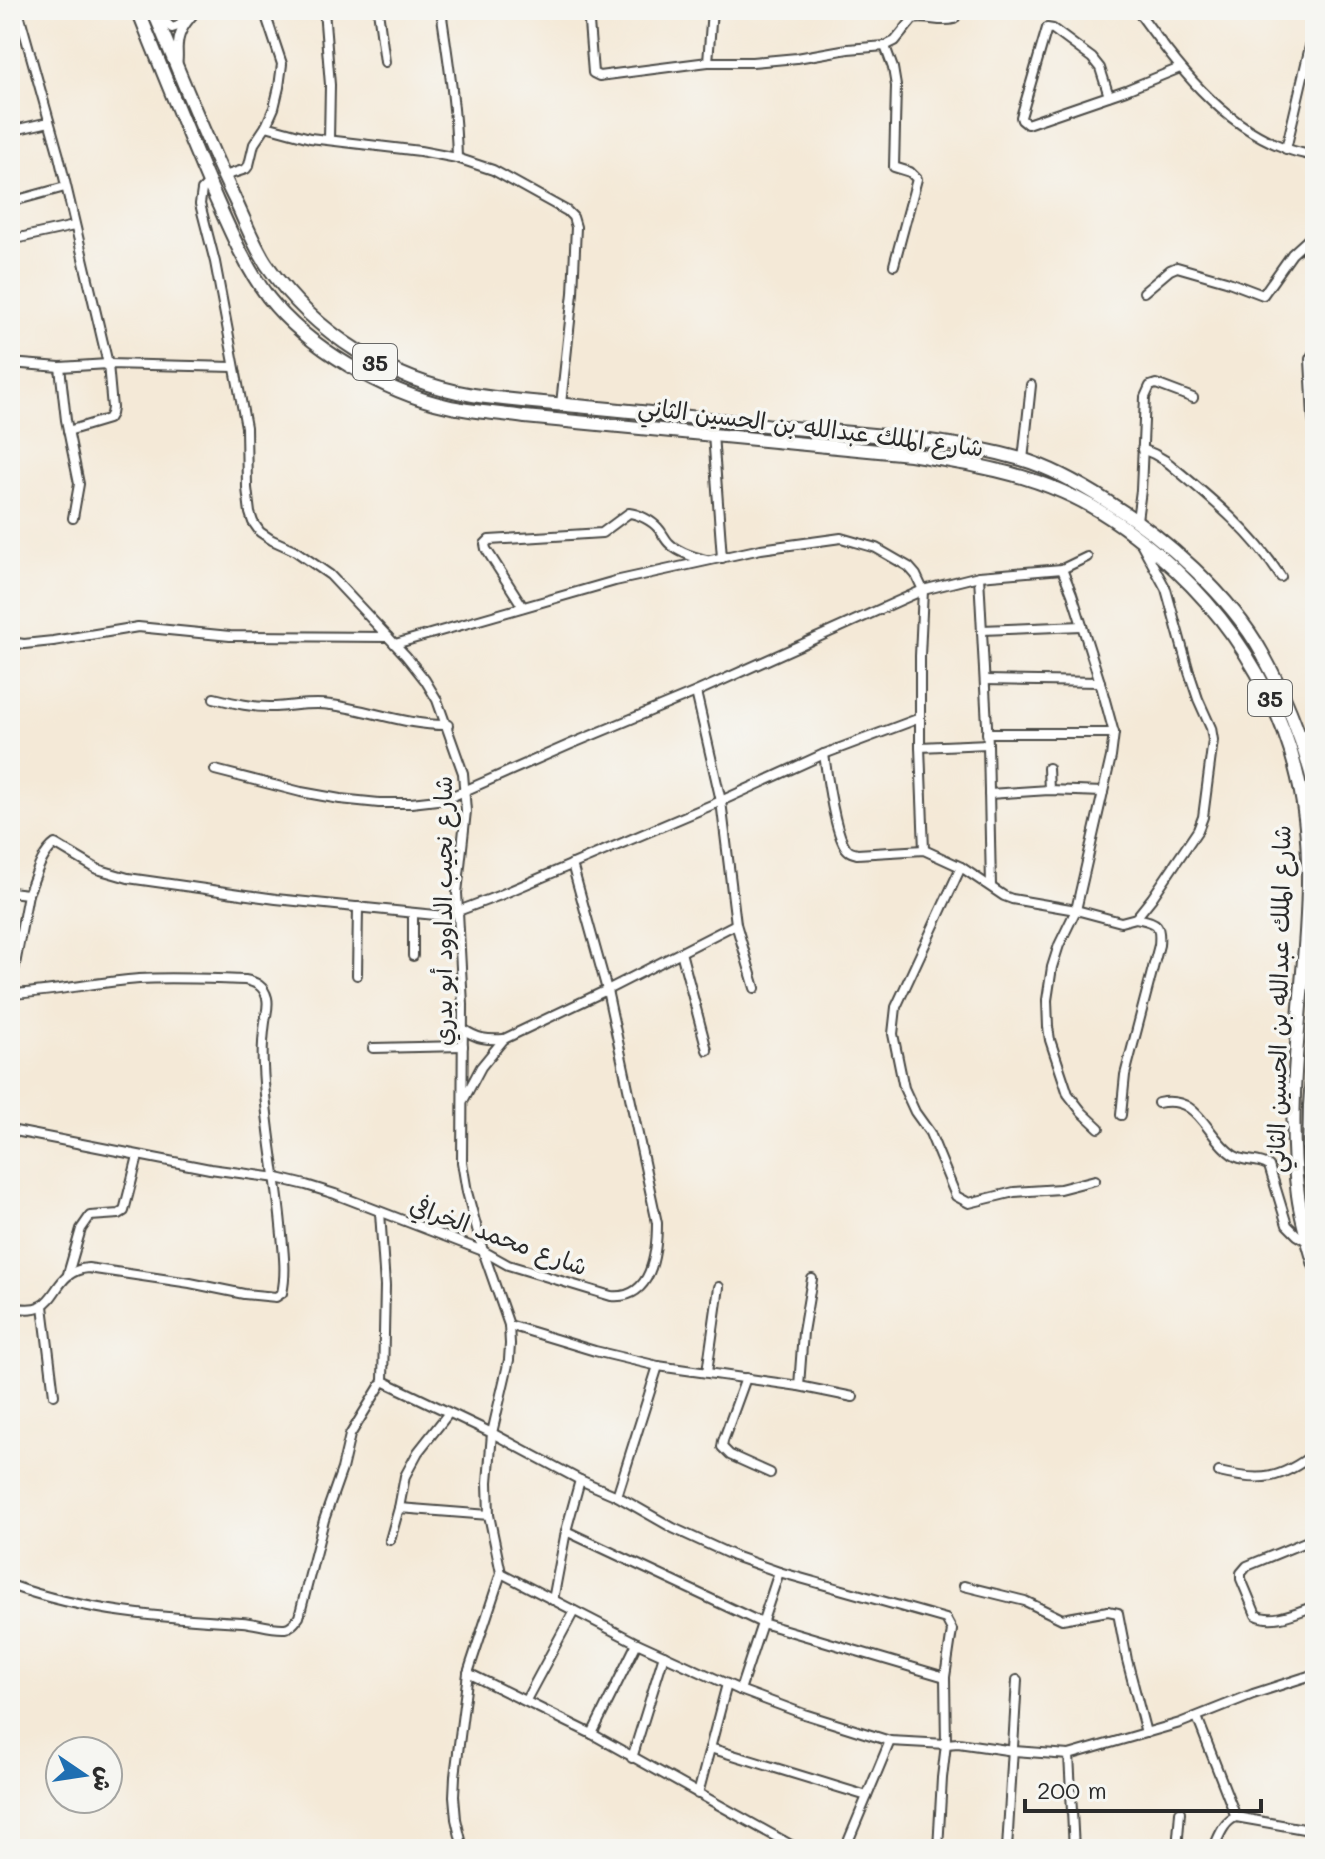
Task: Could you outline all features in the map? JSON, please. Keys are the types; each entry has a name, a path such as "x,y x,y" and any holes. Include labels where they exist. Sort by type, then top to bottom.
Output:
{"highway":[{"name":"شارع الملك عبدالله بن الحسين الثاني","path":"138,10 209,183 253,274 269,298 309,337 360,371 389,386 445,406 525,417 910,454 1024,476 1065,493 1117,522 1185,578 1228,627 1257,671 1282,723 1305,820 1308,901 1294,1109 1298,1195 1315,1265"},
{"name":"شارع الملك عبدالله بن الحسين الثاني","path":"153,11 224,176 265,261 297,303 363,356 391,371 450,391 497,399 968,447 1023,460 1053,471 1078,483 1165,541 1235,613 1261,651 1294,717 1315,788"},
{"path":"759,439 765,432 760,424"},
{"path":"791,442 788,434 793,428"},
{"name":"شارع الملك عبدالله بن الحسين الثاني","path":"1315,1036 1310,1106 1315,1194"}],"street":[{"path":"18,10 49,122 108,364 111,416 68,431"},
{"path":"224,176 246,169 249,165 256,139 274,108 282,64 264,10"},
{"path":"324,10 330,85 329,140"},
{"path":"378,10 385,62"},
{"path":"441,10 457,158"},
{"path":"588,10 591,63 593,73 599,76 708,62 797,58 885,46 895,41 913,19 929,14 949,21 960,10"},
{"path":"708,62 712,10"},
{"path":"1137,10 1180,68 1242,127 1286,149 1315,156"},
{"path":"153,11 172,28 193,11"},
{"path":"177,65 179,38 193,11"},
{"path":"1286,149 1315,25"},
{"path":"1109,96 1100,68 1092,58 1053,29 1047,28 1021,117 1027,124 1109,96 1180,68"},
{"path":"885,46 896,86 894,167 910,172 917,179 894,265"},
{"path":"10,131 49,122"},
{"path":"266,126 310,138 457,158 493,170 567,211 576,227 573,293 561,404"},
{"name":"شارع نجيب الداوود أبو بدري","path":"209,183 202,190 200,204 215,262 246,427 247,488 253,522 260,532 294,550 330,575 392,640 433,691 448,725 463,773 466,791 457,893 463,1029 462,1162 483,1251 509,1325"},
{"path":"10,202 65,187"},
{"path":"10,240 74,226"},
{"path":"1144,292 1177,267 1263,295 1292,254 1315,233"},
{"path":"1315,350 1310,359 1315,431"},
{"path":"10,363 60,367 108,364 234,367"},
{"path":"60,367 79,484 73,518"},
{"path":"1023,460 1031,385"},
{"path":"1137,520 1145,397 1150,386 1164,386 1193,398"},
{"path":"713,434 722,558"},
{"path":"1142,449 1166,461 1236,521 1265,553 1281,577"},
{"path":"523,607 486,549 485,544 489,540 602,533 629,513 658,527 674,547 691,556 711,561"},
{"path":"1136,536 1166,589 1189,672 1213,740 1203,817 1198,830 1136,918"},
{"path":"10,642 53,641 138,627 230,636 392,640 417,636 615,581 761,549 841,538 876,548 901,562 916,575 923,590 920,747 924,850"},
{"path":"215,770 311,794 379,803 437,801 696,692 923,590 979,576 1062,569 1087,557"},
{"path":"1062,569 1114,733 1076,910 1052,967 1047,1000 1048,1027 1068,1094 1099,1128"},
{"path":"979,576 988,744 991,886"},
{"path":"982,630 1082,626"},
{"path":"985,680 1100,682"},
{"path":"696,692 721,801 736,924 755,988"},
{"path":"214,698 242,705 273,707 322,703 416,723 448,725"},
{"path":"10,1306 37,1309 43,1306 67,1276 78,1269 88,1268 278,1297 282,1293 284,1280 277,1178 263,1064 267,996 258,984 245,980 137,979 32,993 10,993 28,894 51,846 55,844 97,869 120,877 247,895 445,916 721,801 824,754 920,718"},
{"path":"987,733 1114,733"},
{"path":"920,747 988,744"},
{"path":"824,754 833,808 847,850 857,854 924,850 961,867 1004,896 1020,902 1076,910 1121,922 1136,918 1158,925 1159,945 1125,1075 1121,1115"},
{"path":"1048,768 1049,790"},
{"path":"989,794 1049,790 1103,792"},
{"name":"شارع محمد الخرافي","path":"10,1130 210,1169 277,1178 335,1194 483,1251 508,1265 623,1297 646,1280 657,1244 657,1223 607,990 572,864"},
{"path":"961,867 896,1007 893,1034 904,1088 915,1112 930,1133 956,1196 962,1200 969,1203 1014,1192 1060,1189 1095,1180"},
{"path":"10,892 28,894"},
{"path":"357,975 358,907"},
{"path":"413,914 413,956"},
{"path":"463,1029 474,1037 504,1039 736,924"},
{"path":"681,952 707,1050"},
{"path":"463,1101 481,1067 504,1039"},
{"path":"373,1048 463,1046"},
{"path":"1158,1103 1169,1101 1183,1104 1193,1110 1235,1157 1259,1160 1269,1166 1287,1225 1307,1241"},
{"path":"67,1276 81,1229 90,1216 124,1211 138,1156"},
{"path":"10,1585 59,1600 146,1616 291,1626 299,1617 350,1435 383,1381 385,1286 380,1212"},
{"path":"799,1386 803,1332 812,1279"},
{"path":"707,1372 719,1287"},
{"path":"43,1306 54,1395"},
{"path":"463,1849 454,1796 468,1673 501,1573 489,1515 488,1482 492,1433 509,1360 509,1325 658,1366 853,1397"},
{"path":"617,1496 658,1366"},
{"path":"746,1378 722,1447 730,1455 770,1473"},
{"path":"383,1381 617,1496 704,1544 779,1572 946,1619 952,1630 952,1643 945,1677 946,1744 938,1849"},
{"path":"390,1540 405,1476 418,1452 448,1414"},
{"path":"1219,1472 1244,1478 1264,1478 1290,1469 1315,1453"},
{"path":"553,1600 566,1531 580,1480"},
{"path":"399,1508 489,1515"},
{"path":"566,1531 762,1623 945,1677"},
{"path":"1315,1538 1247,1566 1241,1573 1259,1617 1284,1616 1315,1606"},
{"path":"740,1690 779,1572"},
{"path":"501,1573 637,1643 740,1690 890,1741 958,1743 1069,1755 1197,1717 1253,1694 1315,1674"},
{"path":"964,1586 1025,1601 1062,1619 1108,1611 1118,1613 1146,1733"},
{"path":"526,1700 574,1611"},
{"path":"592,1734 637,1643"},
{"path":"632,1758 664,1655"},
{"path":"468,1673 592,1734 798,1849"},
{"path":"1007,1849 1017,1680"},
{"path":"698,1794 727,1684"},
{"path":"1197,1717 1236,1817"},
{"path":"845,1849 890,1741"},
{"path":"710,1748 867,1796"},
{"path":"1069,1755 1074,1849"},
{"path":"1177,1849 1180,1812"},
{"path":"1213,1849 1224,1825 1236,1817 1315,1834 1310,1849"}]}
